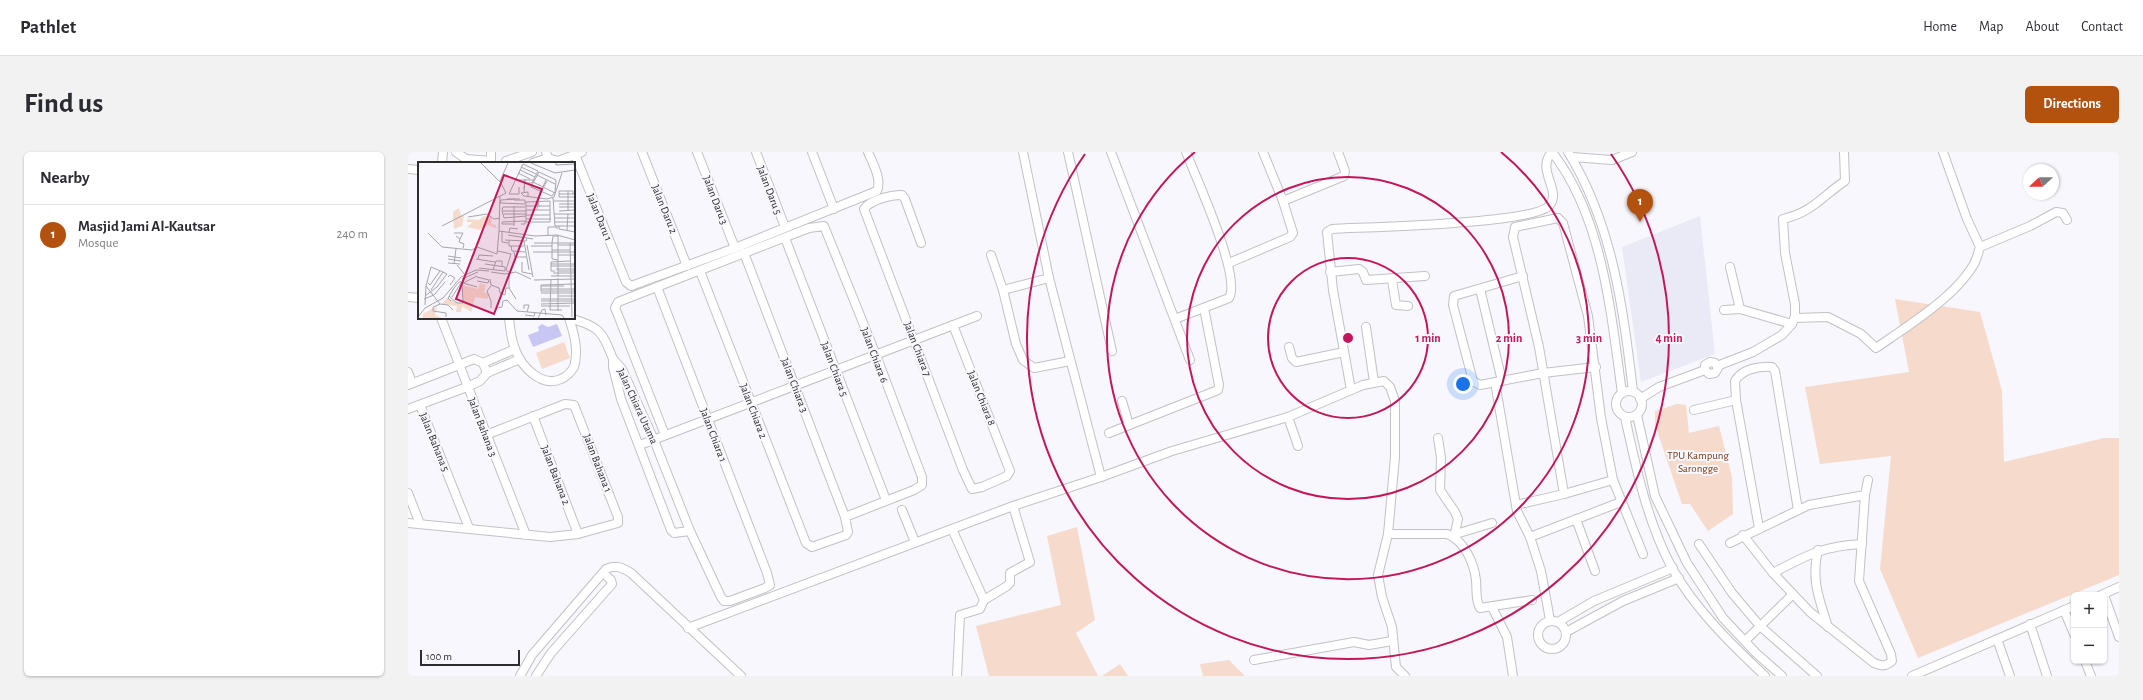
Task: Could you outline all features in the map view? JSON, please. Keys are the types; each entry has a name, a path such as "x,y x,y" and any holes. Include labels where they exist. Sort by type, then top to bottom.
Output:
{"street":[{"path":"442,162 443,152"},
{"path":"456,152 466,161 491,162 491,152"},
{"path":"506,158 532,152"},
{"name":"Jalan Daru 2","path":"642,152 687,266"},
{"name":"Jalan Daru 3","path":"697,152 735,248"},
{"name":"Jalan Daru 5","path":"756,152 785,227"},
{"path":"812,152 834,209"},
{"path":"687,266 785,227 869,196 877,191 879,186 878,176 868,152"},
{"path":"1023,152 1049,278 1102,477"},
{"path":"1068,152 1112,352"},
{"path":"1111,152 1190,360"},
{"path":"1175,319 1229,298 1232,294 1233,288 1229,263 1186,152"},
{"path":"1229,263 1290,237 1293,233 1283,200 1263,152"},
{"path":"1283,200 1344,176 1345,171 1338,152"},
{"path":"1351,390 1330,272 1326,239 1327,232 1332,228 1483,220 1541,211 1550,204 1554,195 1546,168 1552,152"},
{"path":"1552,152 1570,179 1598,252 1611,308 1622,393 1616,402 1616,407 1619,412 1626,417 1637,416"},
{"path":"1570,155 1612,160 1632,152"},
{"path":"1640,399 1659,387 1705,370 1705,365 1710,362 1715,363 1717,366 1754,352 1782,336 1794,321 1794,304 1785,253 1783,219 1800,215 1820,202 1831,191 1845,181 1844,152"},
{"path":"1724,310 1740,309 1794,321 1828,317 1861,334 1876,348 1952,290 1973,266 1980,247 1967,219 1943,152"},
{"path":"535,162 547,155 558,161 577,153"},
{"name":"Jalan Daru 1","path":"577,153 626,282 631,286 687,266"},
{"path":"1570,155 1582,174 1596,208 1609,247 1623,309 1633,391"},
{"path":"408,169 418,170"},
{"name":"Jalan Chiara 7","path":"921,243 905,199 902,195 894,195 867,204 864,209 915,340 963,470 972,489"},
{"path":"1980,247 2030,226 2056,212 2062,213 2067,220"},
{"path":"1564,494 1543,373 1523,276 1513,237 1515,227 1558,218 1563,224 1588,316 1596,367 1601,418 1613,480 1643,554"},
{"name":"Jalan Chiara 6","path":"784,238 809,228 824,226 876,355 922,477 922,485 914,490 886,500"},
{"path":"658,288 784,238"},
{"name":"Jalan Chiara 5","path":"784,238 886,500"},
{"name":"Jalan Chiara 3","path":"744,253 846,517"},
{"path":"991,255 1003,290 1016,344 1023,360 1034,368 1070,361"},
{"path":"1730,267 1740,309"},
{"path":"1330,272 1359,269 1363,272 1366,280 1392,280 1425,276"},
{"name":"Jalan Chiara 2","path":"700,271 806,543 812,548 846,535 848,532 846,517"},
{"path":"1523,276 1454,296 1453,305 1473,381 1480,386 1543,373 1596,367"},
{"path":"1003,290 1049,278"},
{"path":"1392,280 1396,305 1408,306"},
{"name":"Jalan Chiara Utama","path":"658,288 618,302 616,308 666,435"},
{"name":"Jalan Chiara 1","path":"658,288 770,582 770,585 765,588 730,601 724,601"},
{"path":"1480,289 1499,382 1516,505 1530,537 1541,571 1554,621 1566,632"},
{"path":"408,297 418,298"},
{"path":"1109,433 1218,390 1219,385 1204,308"},
{"path":"640,445 977,316"},
{"name":"Jalan Bahana 3","path":"441,319 526,535"},
{"path":"510,319 515,349 520,358 532,374 541,380 555,382 566,377 573,368 576,356 575,338 570,319"},
{"path":"573,319 593,326 600,332 613,359"},
{"name":"Jalan Chiara 8","path":"953,325 1010,471 1007,476 982,488 972,489"},
{"path":"1366,327 1374,382"},
{"path":"1289,347 1292,358 1296,362 1344,352"},
{"path":"483,363 515,349"},
{"path":"408,409 467,387 480,381 487,373 520,358"},
{"path":"408,372 410,384 474,359 483,363 487,373"},
{"name":"Jalan Chiara Utama","path":"613,359 622,369 654,440 690,531 724,601"},
{"name":"Jalan Chiara Utama","path":"613,359 613,367 618,388 671,530 674,533 681,534 690,531"},
{"path":"1759,528 1736,400 1734,380 1738,375 1757,368 1772,367 1775,371 1798,510"},
{"path":"688,628 1013,506 1102,477 1172,451 1288,417 1351,390 1374,382 1384,381 1390,387 1395,401 1395,458 1388,534 1378,575 1382,597 1392,627 1392,641 1396,667 1399,672 1405,676"},
{"path":"618,388 625,384 629,386"},
{"path":"1622,393 1633,391 1640,396 1643,407 1637,416 1655,496 1674,539 1687,563 1723,618 1782,676"},
{"path":"1694,410 1736,400"},
{"path":"1122,401 1129,425"},
{"name":"Jalan Bahana 5","path":"420,404 469,528"},
{"name":"Jalan Bahana 1","path":"533,416 565,404 574,405 618,517 618,523 578,534"},
{"path":"486,435 533,416"},
{"name":"Jalan Bahana 2","path":"533,416 578,534"},
{"path":"1288,417 1298,446"},
{"path":"1626,417 1644,499 1672,568 1717,628 1765,676"},
{"path":"1438,438 1440,458 1440,490 1458,518 1455,535 1472,563 1478,606 1481,608 1492,607 1532,600"},
{"path":"1516,505 1564,494 1613,480"},
{"path":"1743,535 1773,573 1828,627 1874,663 1885,666 1892,661 1891,654 1859,581 1865,495 1868,480"},
{"path":"408,492 420,524"},
{"path":"1730,543 1743,535 1809,505 1865,495"},
{"path":"846,517 886,500"},
{"path":"1530,537 1621,502"},
{"path":"957,676 960,615 980,609 984,600 1010,583 1010,573 1030,562 1030,556 1013,506"},
{"path":"902,510 915,542"},
{"path":"1576,519 1595,571"},
{"path":"1388,534 1455,535 1492,522"},
{"path":"408,523 550,537 578,534"},
{"path":"952,529 984,600"},
{"path":"1662,545 1674,539"},
{"path":"1699,544 1732,593 1760,626 1817,676"},
{"path":"1773,573 1818,550 1838,545 1862,544"},
{"path":"1818,550 1814,567 1815,588 1828,627"},
{"path":"520,676 532,655 602,574 611,566 620,567 631,573 741,676"},
{"path":"1566,632 1565,641 1558,647 1550,649 1542,645 1538,637 1539,628 1619,590 1672,568"},
{"path":"536,676 551,652 612,584 611,580 602,574"},
{"path":"1566,632 1623,601 1679,578"},
{"path":"2107,593 2119,587"},
{"path":"1619,590 1623,601"},
{"path":"1745,641 1793,594"},
{"path":"2107,606 2119,637"},
{"path":"1492,607 1507,637 1513,676"},
{"path":"1912,676 2071,607"},
{"path":"2064,610 2072,628"},
{"path":"2030,624 2048,676"},
{"path":"1997,639 2010,676"},
{"path":"1254,660 1354,642 1369,645 1392,641"},
{"path":"2086,664 2091,676"}],"shaded area":[{"path":"1700,216 1715,354 1641,382 1622,247"}],"green space":[{"path":"1895,299 1980,312 2002,391 2004,462 2104,438 2119,438 2119,575 2078,592 2071,592 2071,595 1918,658 1880,569 1891,456 1820,464 1805,387 1909,372"},
{"path":"564,342 570,358 542,369 536,353"},
{"name":"TPU Kampung Sarongge","path":"1677,404 1686,405 1689,433 1719,426 1732,477 1733,514 1708,531 1690,504 1682,504 1655,425 1655,411"},
{"path":"1077,527 1095,620 1076,633 1098,676 989,676 976,626 1061,605 1047,536"},
{"path":"1229,660 1245,676 1203,676 1200,664"},
{"path":"1120,664 1128,676 1102,676"}],"water":[{"path":"542,324 548,327 557,324 562,336 533,347 528,335 539,331 538,327"}],"place":[{"name":"Masjid Jami Al-Kautsar","path":"1640,222"}]}
